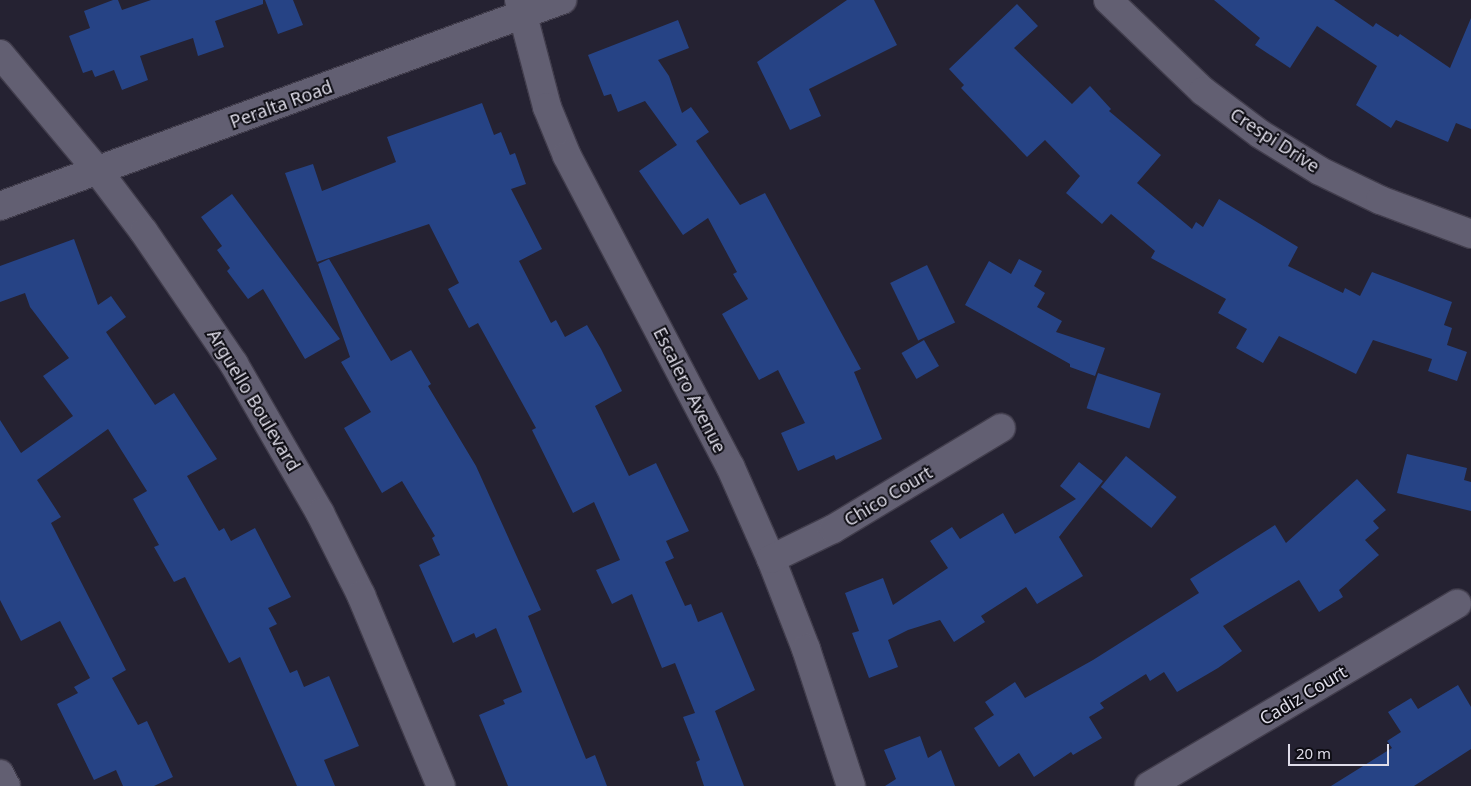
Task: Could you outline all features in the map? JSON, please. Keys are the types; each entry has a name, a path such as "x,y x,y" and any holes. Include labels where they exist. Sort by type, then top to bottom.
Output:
{"street":[{"name":"Peralta Road","path":"0,206 98,171 521,7 562,0"},
{"name":"Crespi Drive","path":"1108,0 1203,92 1260,134 1320,170 1380,200 1471,234"},
{"name":"Escalero Avenue","path":"521,7 547,107 567,156 725,458 772,559 806,649 851,786"},
{"name":"Arguello Boulevard","path":"0,54 98,171 190,297 276,435 361,595 441,786"},
{"name":"Chico Court","path":"772,559 832,529 1001,428"},
{"name":"Cadiz Court","path":"1149,786 1457,604"},
{"path":"0,774 6,786"}],"building":[{"path":"113,0 118,0 122,10 151,0 263,0 263,4 215,21 224,47 198,56 193,38 140,56 148,80 122,90 114,70 95,77 92,70 83,73 69,36 90,28 84,11"},
{"path":"265,0 293,0 303,25 278,34"},
{"path":"847,0 874,0 897,45 809,89 821,116 790,130 757,62"},
{"path":"1214,0 1334,0 1373,27 1376,23 1398,37 1400,34 1450,68 1471,18 1471,129 1456,123 1448,142 1396,120 1391,128 1356,105 1377,66 1317,26 1290,68 1255,45 1260,38"},
{"path":"1017,4 1038,26 1014,48 1072,104 1090,86 1111,109 1109,111 1161,155 1137,183 1192,229 1196,222 1203,227 1219,199 1298,247 1288,266 1343,293 1345,288 1360,296 1372,272 1452,302 1444,325 1452,328 1447,345 1467,352 1457,381 1428,371 1432,359 1373,340 1356,374 1279,336 1263,363 1236,348 1247,329 1218,313 1226,299 1151,258 1155,251 1111,214 1102,224 1066,193 1080,176 1045,140 1027,157 961,88 964,85 949,69"},
{"path":"678,20 689,48 658,60 669,76 682,113 691,107 709,132 696,141 740,205 765,193 861,369 854,372 882,439 836,460 834,455 798,471 781,433 805,423 778,370 759,380 722,314 748,299 733,274 737,272 708,218 683,235 639,171 677,145 645,101 618,112 611,94 604,96 588,55"},
{"path":"482,103 494,135 501,132 510,155 515,153 526,184 511,189 542,249 519,261 551,323 556,320 565,337 587,325 601,349 622,391 595,406 629,476 656,463 689,531 666,541 674,558 665,562 685,606 691,604 698,622 722,612 755,690 715,711 744,786 704,786 696,762 700,760 683,717 695,713 675,663 662,668 632,594 612,604 596,570 620,560 594,502 573,513 532,430 536,428 478,323 469,328 448,289 459,283 429,224 317,262 285,173 313,164 322,191 396,162 387,137"},
{"path":"232,194 340,339 305,359 263,289 248,299 227,271 230,268 217,250 222,246 201,217"},
{"path":"74,239 98,305 111,296 126,317 106,332 155,405 174,393 217,459 187,476 219,531 224,528 231,541 255,528 291,597 268,608 277,624 269,628 290,673 297,670 304,687 329,676 359,746 324,760 335,786 297,786 240,657 229,663 185,577 174,582 154,547 159,545 133,499 147,491 108,429 37,480 61,517 51,523 126,670 112,678 138,725 147,721 173,777 154,786 123,786 116,770 94,780 57,704 78,693 74,687 90,678 60,621 21,641 0,600 0,420 21,453 73,416 43,376 69,358 30,307 25,293 0,302 0,266"},
{"path":"329,259 391,361 411,350 431,384 428,386 476,466 541,610 528,616 586,759 595,755 607,786 508,786 479,715 505,704 503,700 522,692 496,628 476,638 474,633 453,643 419,565 440,555 432,538 435,536 402,481 382,493 344,428 371,412 341,362 350,357 318,264"},
{"path":"1019,259 1042,271 1034,286 1045,293 1037,307 1062,321 1056,332 1105,348 1095,376 1070,367 1070,364 965,305 989,261 1011,274"},
{"path":"927,265 955,323 918,340 890,283"},
{"path":"924,340 939,366 916,379 901,353"},
{"path":"1098,373 1161,393 1149,429 1087,408"},
{"path":"1407,454 1467,468 1464,480 1471,482 1471,511 1397,493"},
{"path":"1126,456 1177,497 1151,528 1101,487"},
{"path":"1079,462 1103,481 1059,537 1083,576 1037,604 1026,587 981,616 985,622 954,642 940,620 908,630 888,640 898,667 869,678 852,633 859,631 845,593 883,578 893,605 948,568 930,541 952,527 960,539 1003,513 1015,534 1076,499 1060,486"},
{"path":"1357,479 1386,510 1373,521 1379,528 1365,540 1379,555 1339,590 1343,597 1319,612 1299,580 1223,626 1242,651 1218,668 1177,692 1164,672 1150,681 1146,674 1100,703 1104,708 1089,717 1102,738 1073,755 1071,752 1034,777 1019,753 999,767 974,728 994,715 985,702 1015,682 1025,698 1093,660 1199,593 1190,579 1275,525 1286,543"},
{"path":"1458,685 1471,707 1471,749 1414,786 1331,786 1392,748 1387,741 1401,732 1388,712 1411,698 1418,709"},
{"path":"920,736 928,758 941,750 955,786 885,786 896,779 884,750"}]}
